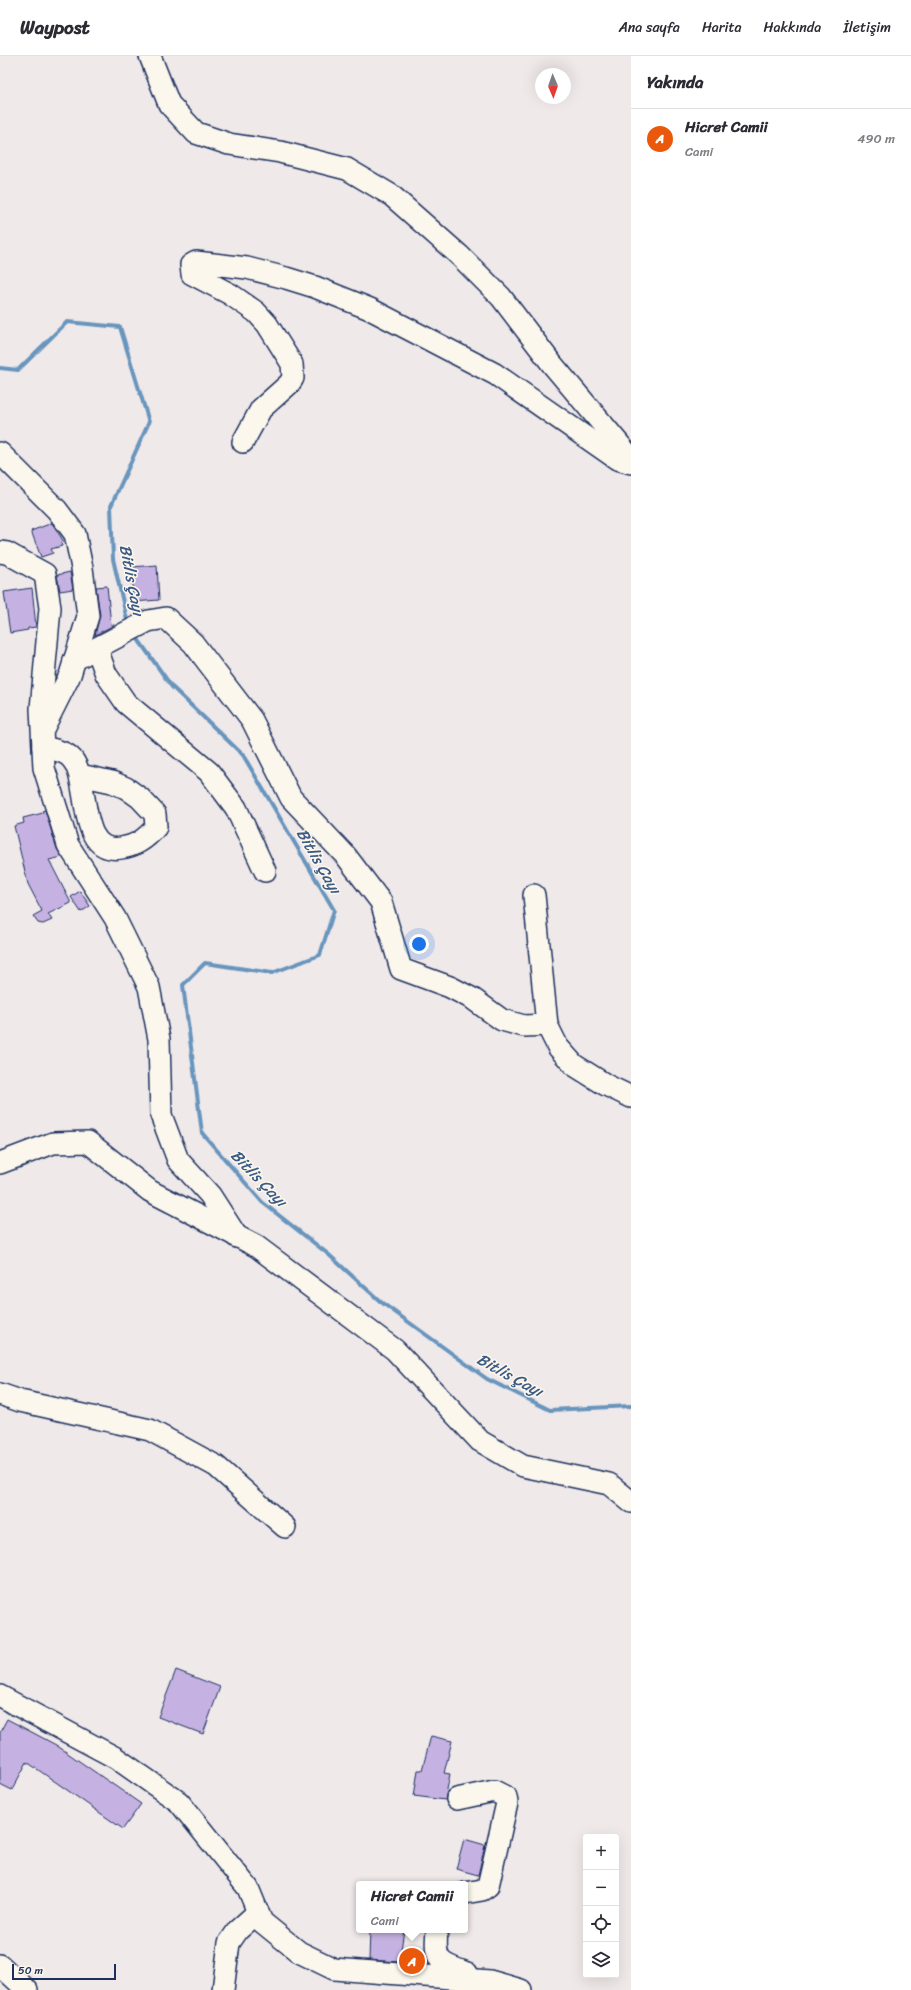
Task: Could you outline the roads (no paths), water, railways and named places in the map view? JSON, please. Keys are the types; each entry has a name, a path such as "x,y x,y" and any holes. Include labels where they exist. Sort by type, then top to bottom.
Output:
{"street":[{"path":"150,56 169,104 196,133 229,144 280,152 347,169 391,195 459,255 501,297 552,364 631,458"},
{"path":"243,442 261,410 289,384 293,378 292,364 268,324 256,312 230,294 192,274 190,268 196,262 247,268 286,278 315,286 370,309 495,374 617,459 631,463"},
{"path":"0,453 57,510 75,534 88,616 70,675 43,739"},
{"path":"0,552 7,553 45,574 50,608 41,709 44,768 68,846 115,918 149,986 159,1039 161,1115 178,1160 210,1195 237,1237"},
{"path":"74,660 148,621 166,618 193,643 252,720 292,798 346,856 381,902 401,970 450,987 473,999 502,1020 524,1026 547,1025"},
{"path":"97,648 106,674 126,703 210,772 236,808 265,871"},
{"path":"43,739 69,756 80,775"},
{"path":"534,895 547,1025 558,1046 574,1065 606,1085 631,1097"},
{"path":"0,1163 53,1143 88,1142 150,1191 256,1246 395,1350 480,1441 523,1466 609,1484 631,1502"},
{"path":"0,1394 150,1430 216,1466 285,1527"},
{"path":"0,1696 116,1758 179,1802 248,1888 262,1922 299,1952 334,1968 490,1981"},
{"path":"457,1799 494,1791 499,1792 506,1797 488,1886 482,1890 468,1892"},
{"path":"223,1990 229,1943 238,1930 258,1912"},
{"path":"437,1933 438,1954 443,1964 490,1981 521,1990"},
{"path":"0,1965 27,1990"}],"waterway":[{"name":"Bitlis Çayı","path":"0,368 18,370 67,322 120,327 149,422 111,506 113,559 128,624"},
{"name":"Bitlis Çayı","path":"135,635 172,687 243,755 334,910 320,955 272,973 205,963 183,985 202,1133 262,1202 328,1254 381,1302 487,1379 550,1410 631,1406"}],"place":[{"name":"Hicret Camii","path":"412,1961"}]}
